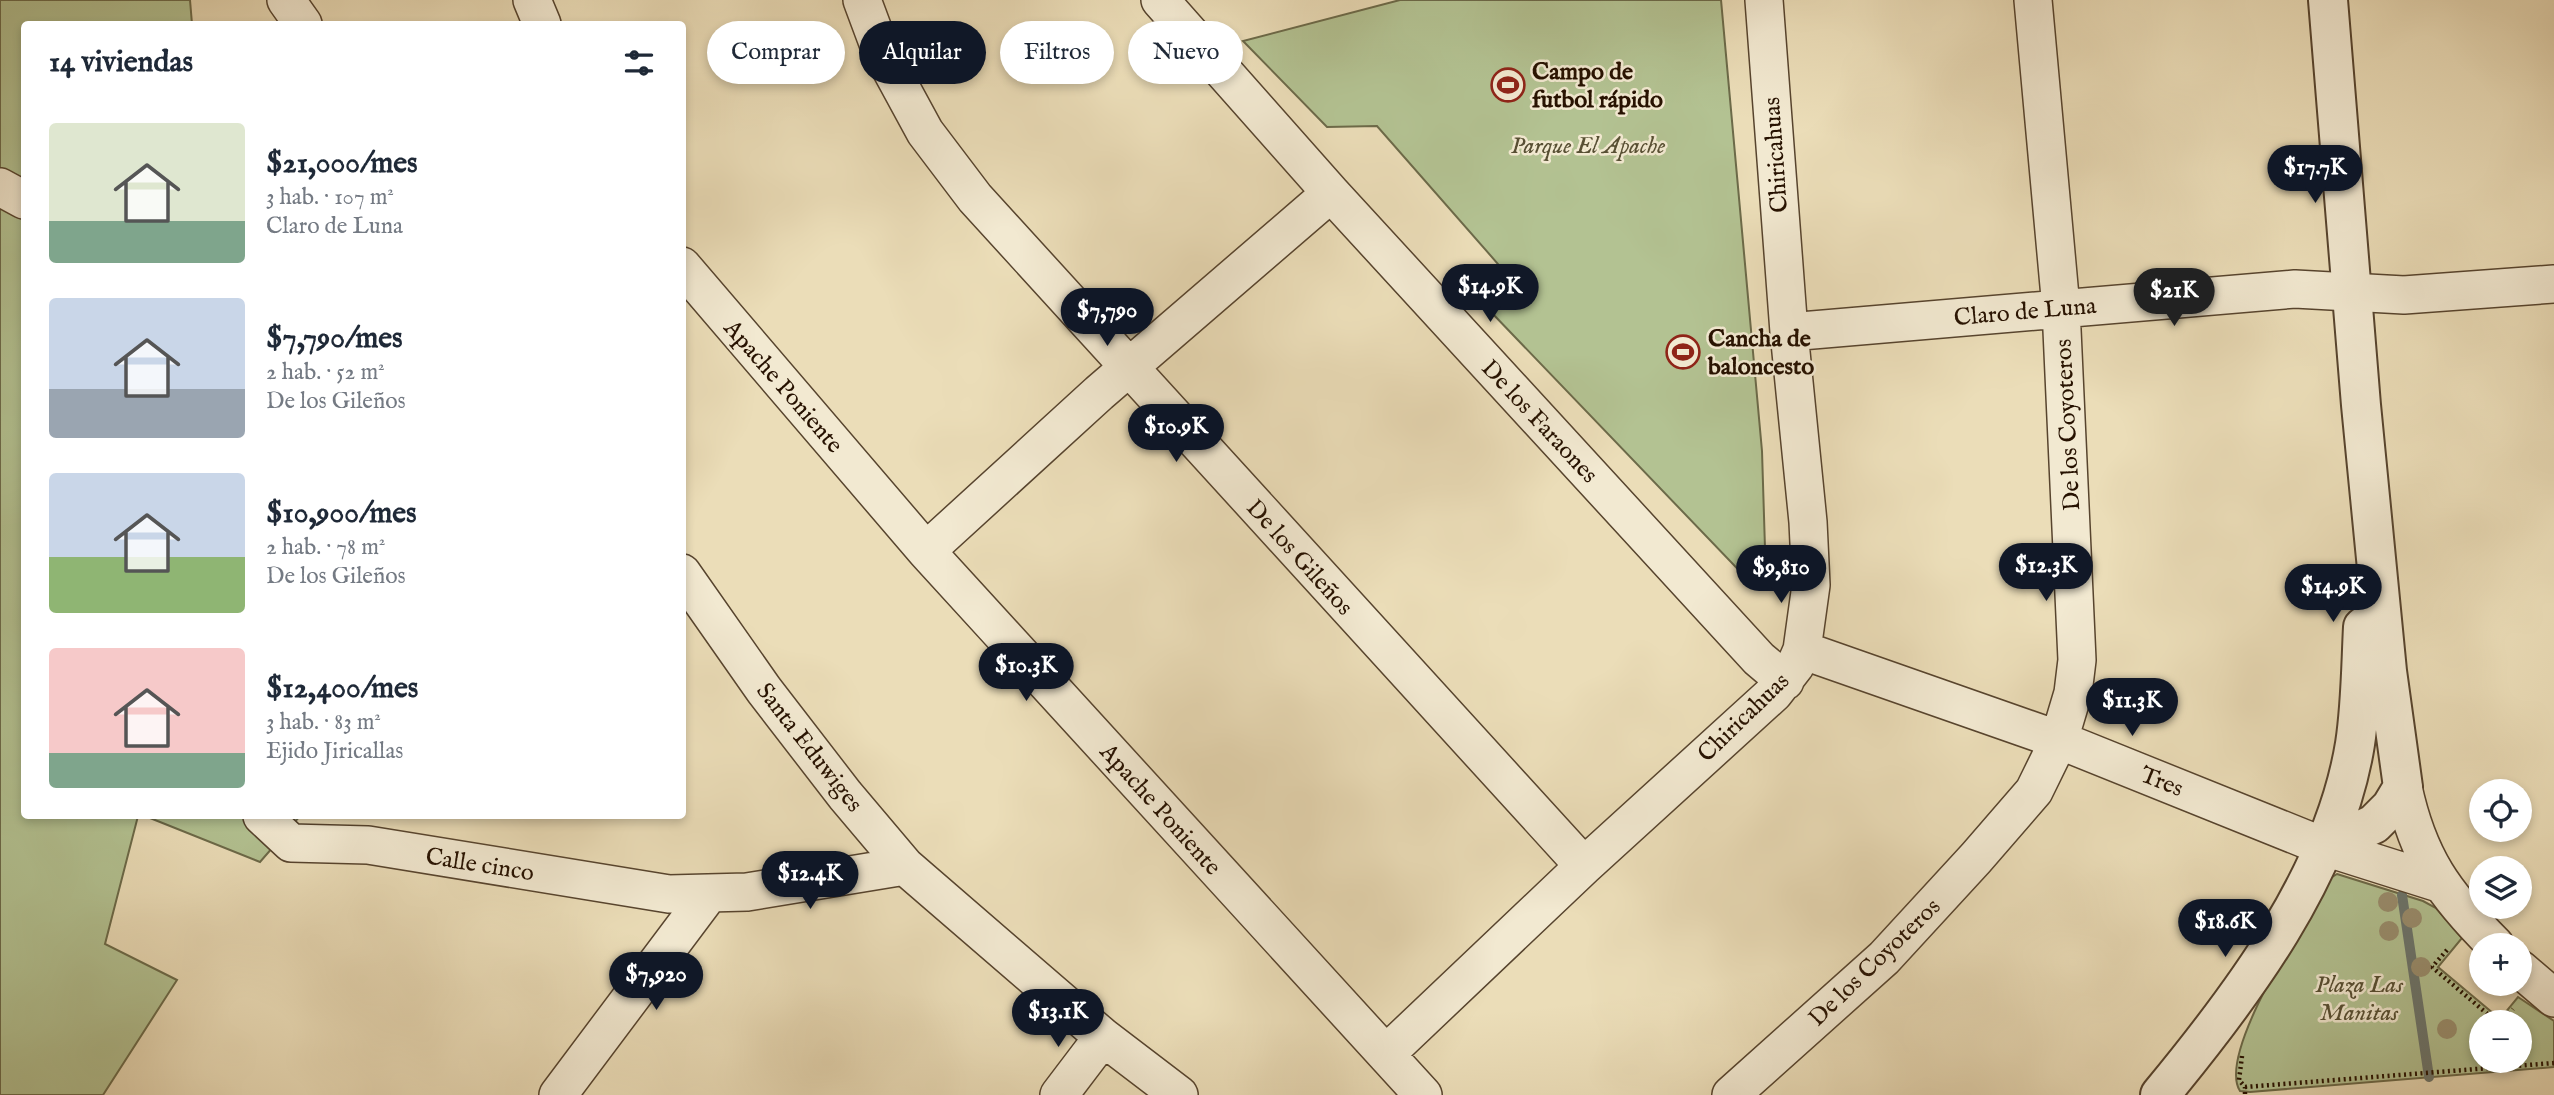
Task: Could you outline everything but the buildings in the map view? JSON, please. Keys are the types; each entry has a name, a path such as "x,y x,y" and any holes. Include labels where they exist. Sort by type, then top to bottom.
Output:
{"street":[{"path":"286,0 301,21"},
{"path":"532,0 541,21"},
{"name":"De los Gileños","path":"862,0 881,51 925,132 975,198 1584,866"},
{"name":"De los Faraones","path":"1160,0 1331,193 1759,659 1793,665"},
{"name":"Chiricahuas","path":"1386,1054 1793,665 1811,585 1808,522 1789,332 1763,0"},
{"name":"De los Coyoteros","path":"1731,1095 1884,958 1976,859 2034,791 2059,740 2073,692 2077,660 2061,308 2033,0"},
{"path":"2328,0 2361,405 2387,671 2403,787 2426,860 2469,919 2483,933"},
{"path":"0,187 21,198"},
{"path":"926,551 1128,368 1331,193"},
{"name":"Apache Poniente","path":"686,271 926,551 1423,1095"},
{"name":"Claro de Luna","path":"1789,332 2295,289 2404,295 2554,285"},
{"path":"2160,1095 2210,1034 2273,942 2325,847 2344,791 2355,745 2360,701 2364,615 2361,405"},
{"name":"Santa Eduwiges","path":"686,579 764,690 845,795 905,866 1103,1037 1180,1095"},
{"name":"Tres","path":"1793,665 2059,740 2325,847 2442,884"},
{"path":"2325,847 2374,824 2391,807 2403,787"},
{"name":"Calle cinco","path":"265,819 291,843 368,845 669,894 747,892 905,866"},
{"path":"558,1095 708,895"},
{"path":"2532,979 2554,998"},
{"path":"1059,1095 1103,1037"}],"path":[{"path":"2449,948 2432,967 2483,1010"},
{"path":"2245,1087 2554,1063"}],"green space":[{"path":"0,0 190,0 192,21 21,21 21,819 137,819 105,944 177,980 103,1095 0,1095"},
{"name":"Parque El Apache","path":"1400,0 1721,0 1762,451 1766,581 1761,586 1754,586 1468,288 1498,264 1377,126 1327,127 1243,41"},
{"path":"152,819 297,819 260,862"},
{"name":"Plaza Las Manitas","path":"2337,874 2423,901 2436,908 2462,938 2438,967 2469,993 2469,996 2489,1010 2469,1010 2469,1073 2481,1073 2240,1091 2236,1073 2241,1048 2267,985 2329,879"},
{"name":"Plaza Las Manitas","path":"2518,997 2554,1021 2554,1067 2532,1069 2532,1010 2507,1010"}],"waterway":[{"path":"2402,895 2429,1077"}],"place":[{"name":"Campo de futbol rápido","path":"1508,85"},
{"name":"Cancha de baloncesto","path":"1683,352"}]}
